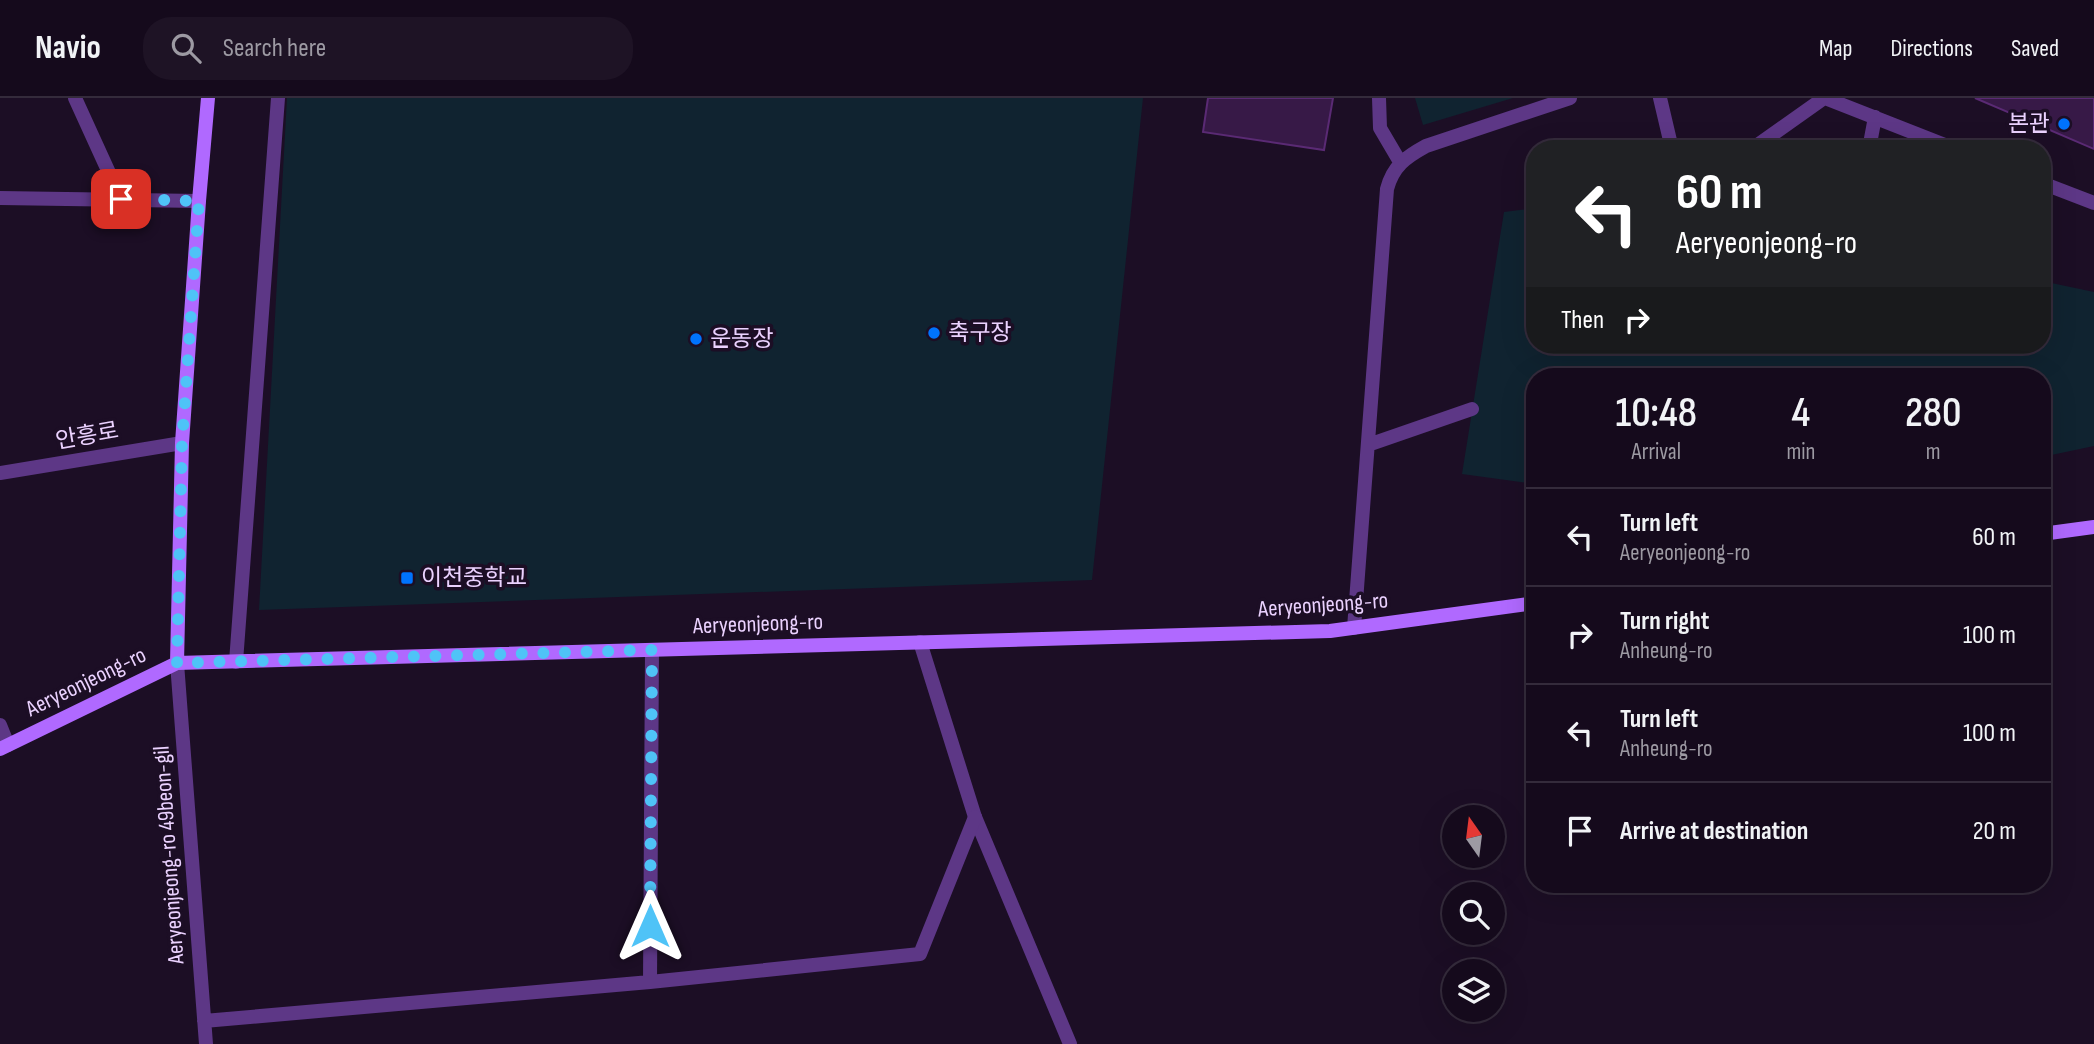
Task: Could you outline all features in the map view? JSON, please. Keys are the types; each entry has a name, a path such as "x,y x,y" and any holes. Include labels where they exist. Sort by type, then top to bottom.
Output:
{"street":[{"path":"75,98 121,199"},
{"path":"177,663 182,443 208,98"},
{"path":"236,662 278,98"},
{"path":"1379,98 1380,128 1400,162"},
{"path":"1354,628 1387,189 1391,174 1400,162 1426,146 1570,98"},
{"path":"1660,98 1669,140"},
{"path":"1765,140 1825,98 1932,140"},
{"path":"1871,140 1875,117"},
{"path":"2051,186 2094,203"},
{"path":"0,198 199,201"},
{"path":"1368,445 1472,409"},
{"name":"안흥로","path":"0,473 182,443"},
{"path":"2051,533 2094,527"},
{"name":"Aeryeonjeong-ro","path":"4,747 177,663 1354,628 1526,604"},
{"path":"920,642 975,817 1070,1044"},
{"path":"650,982 652,650"},
{"name":"Aeryeonjeong-ro 49beon-gil","path":"177,663 206,1044"},
{"path":"0,725 4,747"},
{"path":"204,1021 650,982 920,954 975,817"}],"shaded area":[{"name":"운동장","path":"287,98 1143,98 1092,580 259,610"},
{"path":"1415,98 1513,98 1423,125"},
{"path":"1526,209 1526,354 2051,354 2051,283 2094,292 2094,446 2051,455 2051,368 1526,368 1526,483 1462,474 1504,212"}],"building":[{"path":"1208,98 1333,98 1324,150 1203,132"},
{"name":"본관","path":"1975,98 2094,98 2094,149"}],"place":[{"name":"본관","path":"2064,124"},
{"name":"축구장","path":"934,333"},
{"name":"운동장","path":"696,339"},
{"name":"이천중학교","path":"407,578"}],"route":[{"path":"121,199 199,201 182,443 177,663 652,650 650,926"}]}
